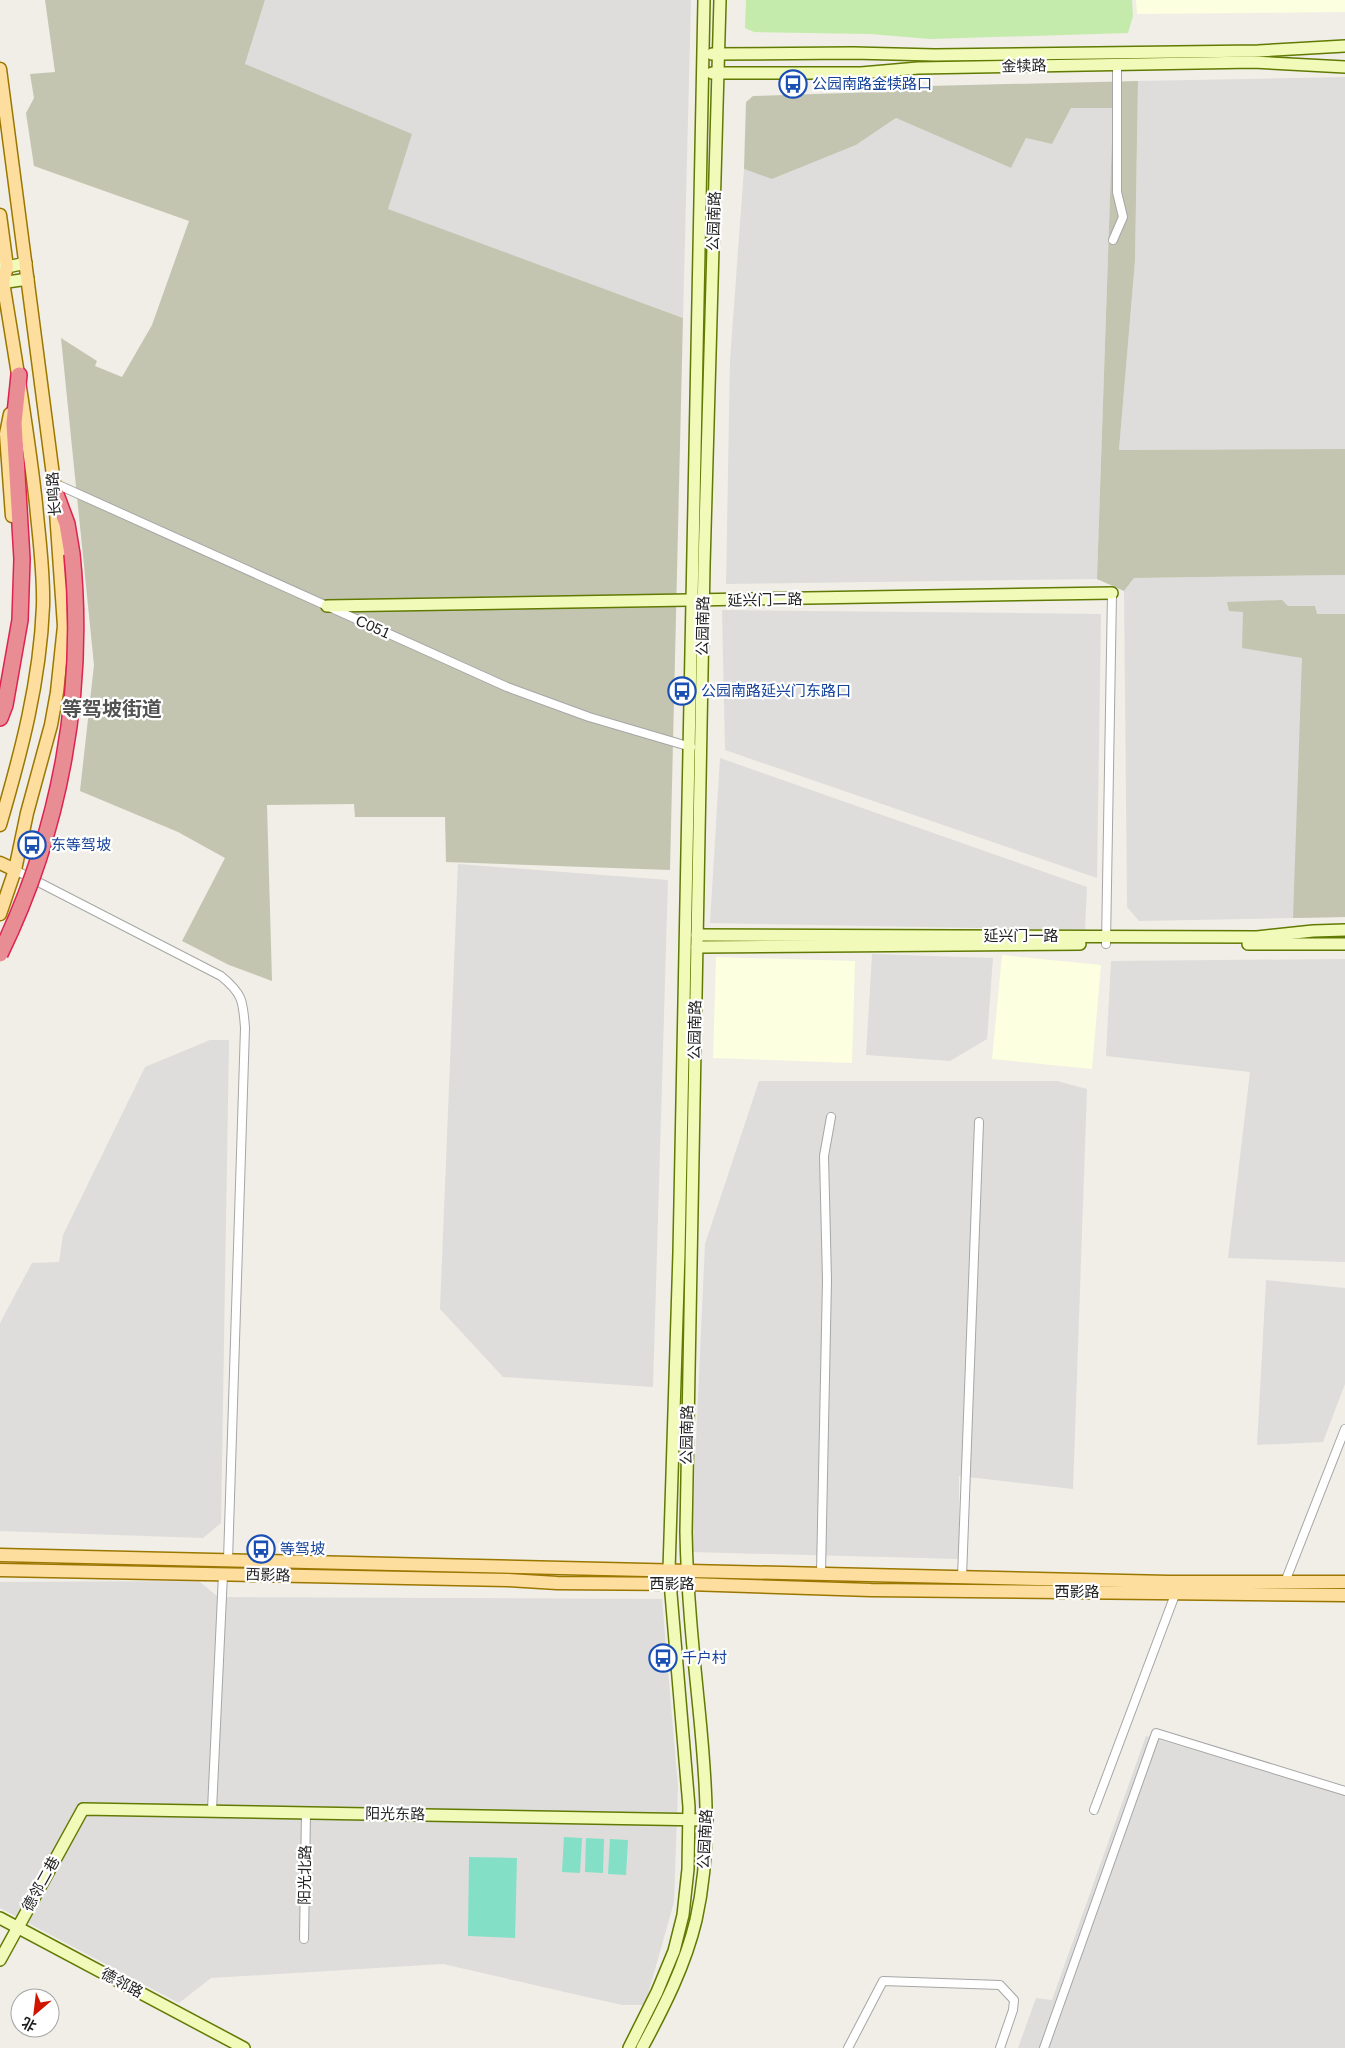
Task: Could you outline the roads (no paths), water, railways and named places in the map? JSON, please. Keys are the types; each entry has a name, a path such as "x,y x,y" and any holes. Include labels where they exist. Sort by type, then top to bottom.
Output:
{"highway":[{"path":"0,718 5,705 20,620 22,559 14,423 18,375"},
{"path":"0,954 18,917 38,863 66,756 73,697 75,584 67,524 54,486"}],"main road":[{"name":"公园南路","path":"642,2048 672,1989 691,1938 704,1873 707,1820 707,1791 687,1570 697,941 691,602 704,0"},
{"name":"公园南路","path":"629,2048 666,1973 679,1934 688,1869 689,1820 668,1570 695,748 703,601 720,0"},
{"name":"金犊路","path":"704,54 853,53 935,56 1258,51 1345,46"},
{"name":"金犊路","path":"703,73 852,73 918,68 1253,62 1345,67"},
{"name":"长鸣路","path":"0,69 54,486 64,626 57,692 51,724 27,812 15,870 0,914"},
{"name":"长鸣路","path":"0,215 3,265 1,283 18,375 38,521 43,606 36,683 21,752 3,805 0,825"},
{"path":"3,265 26,264"},
{"path":"1,283 28,280"},
{"path":"0,700 14,624 16,579 6,434 18,375"},
{"name":"延兴门二路","path":"327,606 691,602 1112,593"},
{"path":"3,805 27,812"},
{"path":"0,863 15,870"},
{"name":"延兴门一路","path":"697,941 1106,940 1257,937 1313,930 1345,930"},
{"name":"延兴门一路","path":"1106,940 1345,944"},
{"name":"西影路","path":"0,1555 1168,1582 1345,1582"},
{"name":"西影路","path":"0,1570 688,1584 872,1590 1345,1595"},
{"name":"阳光东路","path":"83,1808 707,1820"},
{"name":"德邻二巷","path":"0,1960 83,1808"},
{"name":"德邻路","path":"0,1918 244,2048"}],"street":[{"path":"1112,240 1123,217 1117,192 1117,64"},
{"name":"C051","path":"54,486 507,687 589,717 695,748"},
{"path":"1106,940 1112,593"},
{"path":"15,870 221,976 236,989 243,1004 246,1028 228,1560"},
{"path":"821,1573 827,1280 824,1156 831,1117"},
{"path":"962,1577 979,1122"},
{"path":"1285,1582 1345,1429"},
{"path":"212,1810 223,1574"},
{"path":"1094,1810 1176,1592"},
{"path":"1044,2048 1156,1732 1345,1791"},
{"name":"阳光北路","path":"304,1938 306,1812"},
{"path":"848,2048 883,1982 1000,1985 1014,2000 1013,2010 1000,2048"}],"place":[{"name":"公园南路金犊路口","path":"793,84"},
{"name":"公园南路延兴门东路口","path":"682,691"},
{"name":"东等驾坡","path":"32,845"},
{"name":"等驾坡","path":"261,1549"},
{"name":"千户村","path":"663,1658"}],"district":[{"name":"等驾坡街道","path":"112,709"}]}
